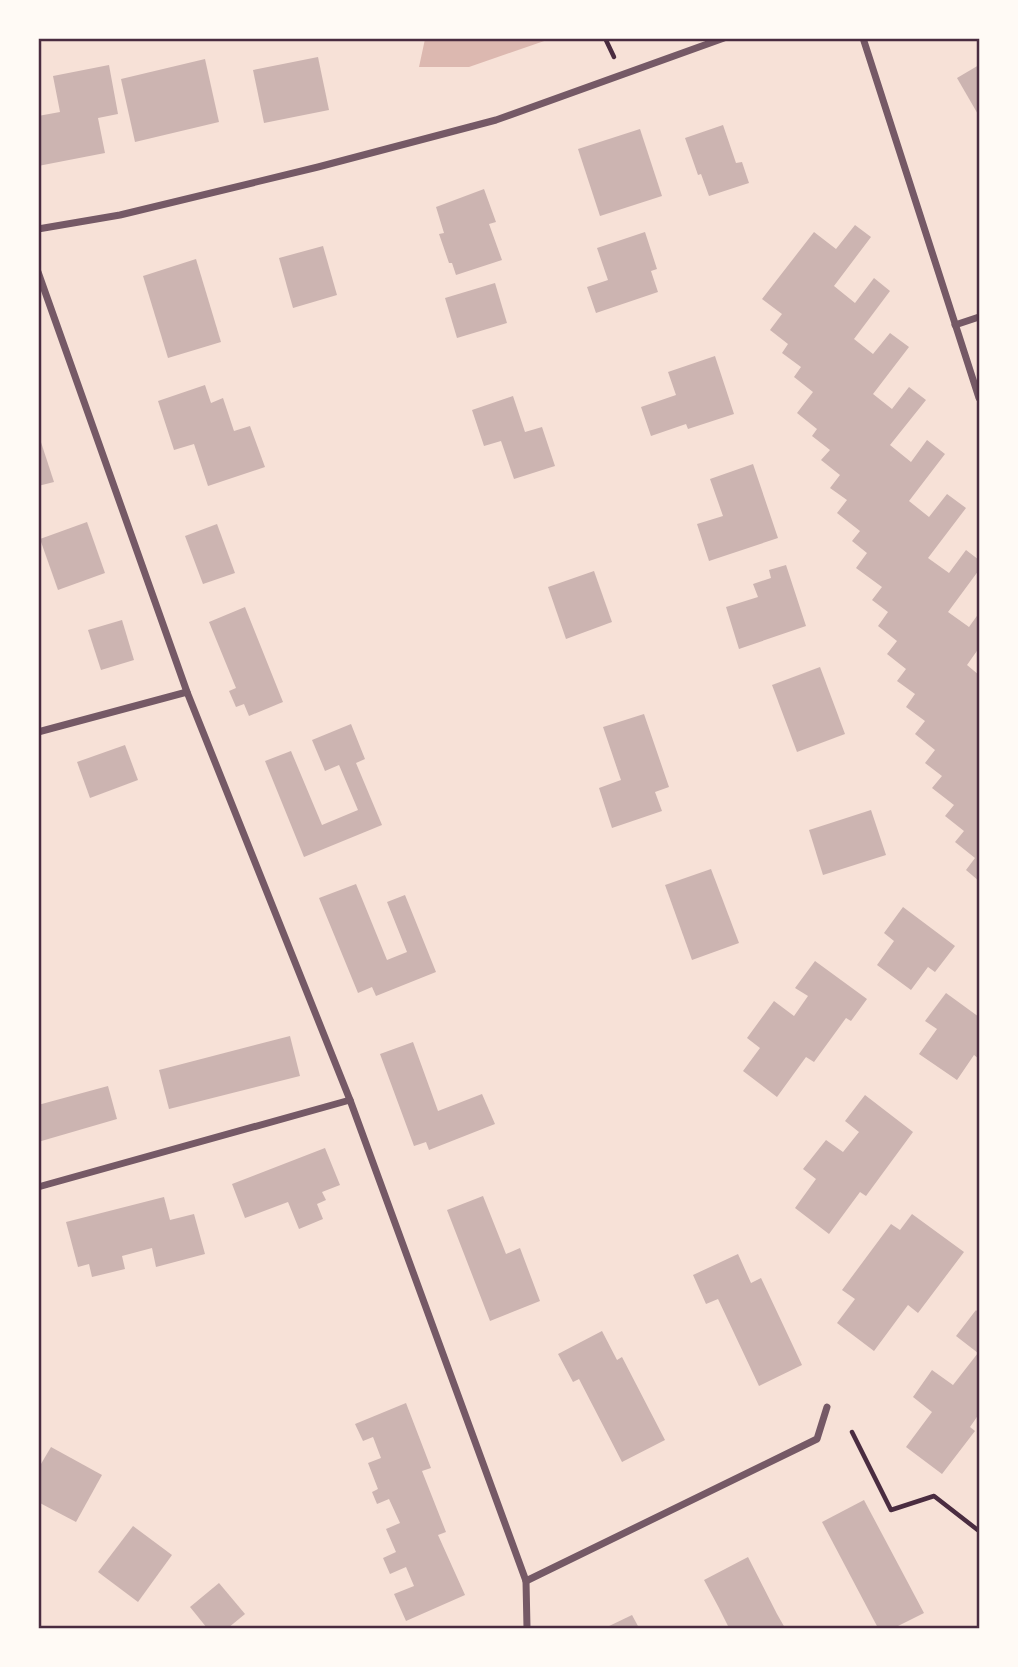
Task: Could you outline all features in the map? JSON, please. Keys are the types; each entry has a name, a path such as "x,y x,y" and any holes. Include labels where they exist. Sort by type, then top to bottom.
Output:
{"street":[{"path":"38,229 120,215 496,120 724,38"},
{"path":"863,38 979,398"},
{"path":"38,272 187,692 349,1100 526,1581 527,1629"},
{"path":"955,325 979,317"},
{"path":"38,732 187,692"},
{"path":"38,1187 349,1100"},
{"path":"526,1581 817,1439 827,1407"}],"path":[{"path":"852,1432 891,1510 934,1496 979,1531"}],"shaded area":[{"path":"425,38 550,39 469,67 419,67"}],"building":[{"path":"318,57 329,110 264,123 253,70"},
{"path":"205,59 219,122 135,142 121,79"},
{"path":"109,65 118,114 98,118 105,153 38,166 38,116 60,112 53,76"},
{"path":"979,65 979,116 957,78"},
{"path":"723,125 736,163 742,162 749,183 709,196 701,174 698,175 685,138"},
{"path":"640,129 662,196 600,216 578,149"},
{"path":"484,189 496,222 489,224 502,260 456,275 439,234 444,233 436,207"},
{"path":"855,225 871,237 834,286 855,303 874,278 890,291 854,339 873,354 890,333 909,347 873,394 892,409 909,387 926,400 890,445 911,462 927,440 945,454 909,501 929,517 947,494 966,508 928,558 949,573 966,550 979,560 979,570 948,612 969,627 979,613 979,648 967,665 979,675 979,881 966,870 975,858 955,842 964,831 945,816 954,805 932,788 942,776 925,763 935,750 915,734 925,721 906,707 915,694 897,681 906,669 887,654 897,641 878,626 888,612 872,600 882,587 856,568 867,553 852,541 860,531 837,513 847,500 830,488 840,475 821,460 830,450 812,436 817,429 797,413 813,392 794,377 801,367 782,353 788,344 770,330 782,314 762,299 814,232 836,249"},
{"path":"645,232 657,269 651,271 658,292 596,313 587,287 608,280 597,248"},
{"path":"323,246 337,295 293,308 279,258"},
{"path":"196,259 221,342 168,358 143,276"},
{"path":"495,283 507,323 457,338 445,298"},
{"path":"715,356 734,414 688,429 686,424 651,436 641,407 676,395 668,372"},
{"path":"205,385 211,403 223,398 234,431 250,426 265,467 208,486 194,444 174,450 158,401"},
{"path":"513,396 525,432 542,427 555,466 514,479 501,441 484,446 472,410"},
{"path":"38,433 54,482 38,486"},
{"path":"753,464 778,538 709,561 697,524 723,516 710,479"},
{"path":"87,522 105,573 58,590 40,539"},
{"path":"217,524 235,573 203,584 185,536"},
{"path":"786,565 806,626 739,649 726,607 758,597 753,584 771,578 769,570"},
{"path":"594,571 612,622 566,639 548,587"},
{"path":"245,607 283,702 249,716 244,704 236,707 229,691 236,688 209,622"},
{"path":"122,620 134,660 101,670 88,630"},
{"path":"820,667 845,734 797,752 772,685"},
{"path":"644,714 669,787 655,792 662,811 612,828 599,788 621,780 603,727"},
{"path":"351,724 365,759 356,763 382,825 304,857 265,761 291,751 322,825 358,810 339,765 325,771 312,740"},
{"path":"125,745 138,780 90,798 77,762"},
{"path":"871,810 886,855 823,875 809,830"},
{"path":"711,869 739,943 692,960 665,885"},
{"path":"356,884 387,960 407,952 387,902 405,895 436,972 376,996 372,987 358,993 319,898"},
{"path":"903,907 955,946 935,972 928,967 911,990 877,965 894,941 884,933"},
{"path":"815,961 867,999 851,1021 846,1018 814,1062 806,1057 777,1097 743,1071 760,1048 747,1038 774,1001 794,1016 808,996 795,988"},
{"path":"946,993 979,1017 979,1059 974,1055 957,1080 919,1054 937,1029 925,1021"},
{"path":"290,1036 300,1076 169,1109 159,1070"},
{"path":"413,1042 438,1111 482,1094 495,1124 429,1150 426,1142 414,1146 380,1054"},
{"path":"108,1086 117,1119 38,1142 38,1105"},
{"path":"865,1095 913,1132 866,1196 860,1192 829,1234 795,1208 816,1179 803,1169 826,1140 843,1152 859,1132 845,1121"},
{"path":"325,1148 340,1185 322,1192 326,1200 317,1204 323,1219 299,1229 288,1202 245,1218 232,1184"},
{"path":"483,1196 506,1254 520,1248 540,1301 490,1321 447,1210"},
{"path":"164,1197 170,1220 194,1214 205,1254 156,1267 152,1248 122,1256 125,1269 92,1277 89,1264 78,1267 66,1222"},
{"path":"912,1214 964,1252 918,1313 908,1305 874,1351 837,1323 855,1299 842,1290 891,1224 900,1230"},
{"path":"738,1254 751,1283 761,1278 802,1365 759,1386 718,1299 706,1304 693,1275"},
{"path":"976,1310 979,1313 979,1414 970,1427 975,1431 942,1474 906,1447 932,1412 913,1397 932,1370 953,1385 978,1353 956,1336"},
{"path":"602,1331 617,1360 622,1357 665,1440 622,1462 579,1379 573,1382 558,1354"},
{"path":"406,1403 431,1468 422,1471 446,1532 438,1535 465,1595 406,1621 394,1594 414,1586 406,1567 390,1574 383,1558 396,1552 386,1529 400,1523 389,1499 377,1504 372,1492 378,1489 368,1463 381,1458 373,1437 363,1441 355,1424"},
{"path":"51,1447 102,1475 76,1522 38,1502 38,1469"},
{"path":"864,1500 924,1613 894,1628 878,1628 822,1522"},
{"path":"133,1526 172,1555 138,1602 98,1572"},
{"path":"748,1557 785,1628 729,1628 704,1580"},
{"path":"219,1583 245,1614 228,1628 207,1628 190,1607"},
{"path":"632,1615 639,1628 605,1628"}]}
